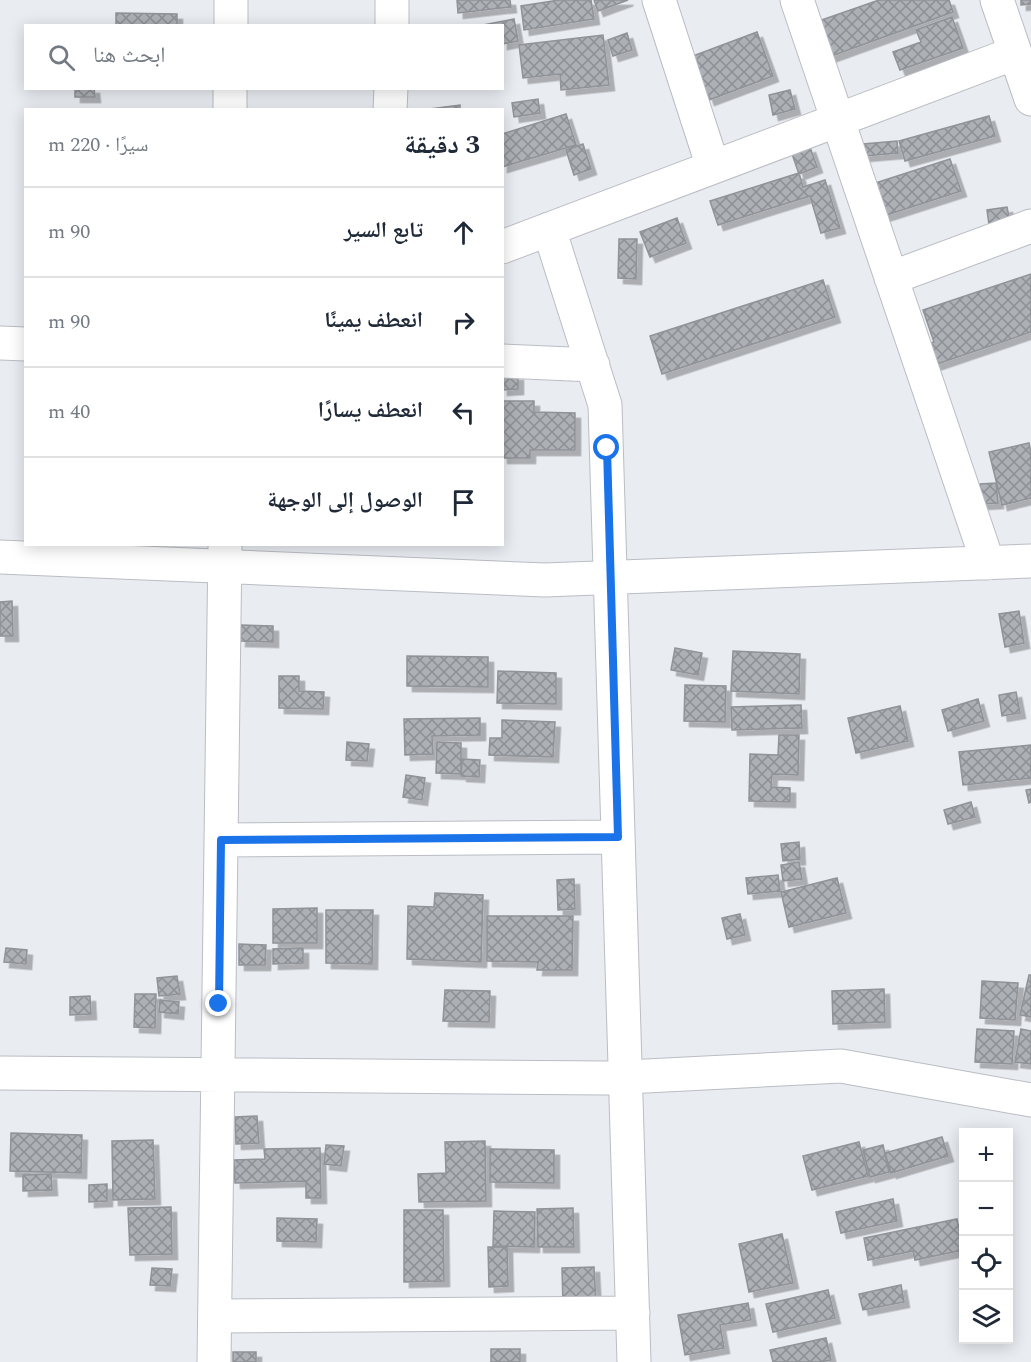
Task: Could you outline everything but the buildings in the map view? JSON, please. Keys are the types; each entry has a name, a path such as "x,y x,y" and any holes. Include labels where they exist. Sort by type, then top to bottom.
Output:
{"street":[{"path":"231,0 231,24"},
{"path":"392,0 392,24"},
{"path":"659,0 713,167"},
{"path":"797,0 988,563"},
{"path":"997,0 1031,99"},
{"path":"504,246 1015,53"},
{"path":"230,90 230,108"},
{"path":"390,108 391,90"},
{"path":"891,278 1031,226"},
{"path":"549,229 606,405 634,1362"},
{"path":"0,344 24,344"},
{"path":"504,361 593,366"},
{"path":"0,557 225,556 545,580 1031,561"},
{"path":"214,1362 225,556"},
{"path":"221,840 618,837"},
{"path":"0,1073 625,1077 841,1066 1031,1100"},
{"path":"215,1316 633,1313"}],"route":[{"path":"219,1004 221,840 618,837 607,448"}]}
